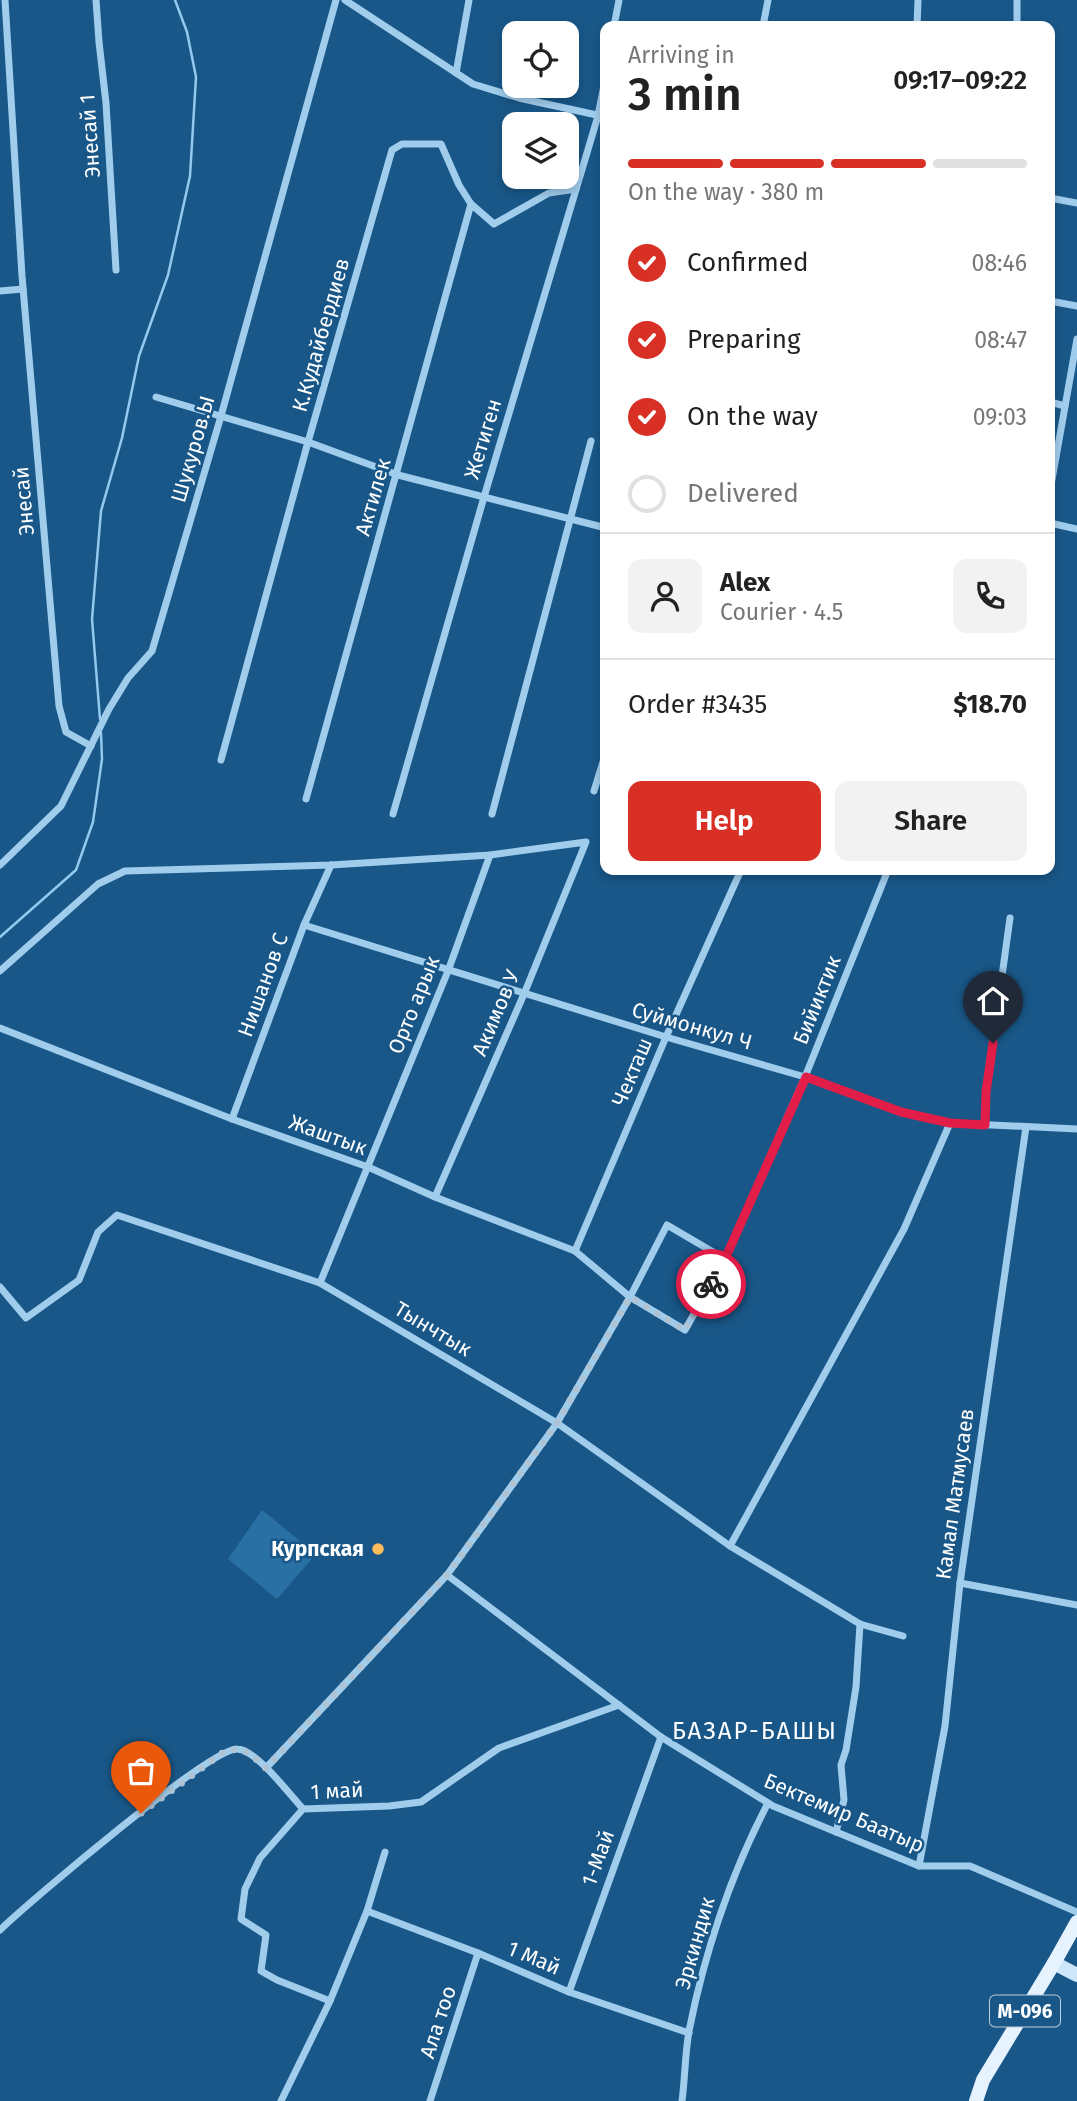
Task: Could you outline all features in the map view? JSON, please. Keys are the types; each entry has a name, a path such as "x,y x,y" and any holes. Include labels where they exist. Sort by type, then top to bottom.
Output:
{"main road":[{"name":"М-096","path":"976,2101 983,2080 1077,1922"}],"street":[{"name":"Энесай","path":"5,0 23,289 59,706 66,732 91,746"},
{"name":"Энесай 1","path":"96,0 106,103 116,270"},
{"name":"Шукуров.Ы","path":"0,865 61,806 109,709 128,678 152,650 221,416 336,0"},
{"path":"345,0 473,84 519,98 600,116"},
{"path":"456,73 469,0"},
{"path":"615,21 619,0"},
{"path":"764,21 768,0"},
{"path":"917,21 918,0"},
{"path":"1017,0 1017,21"},
{"name":"Жетиген","path":"579,181 600,122"},
{"name":"К.Кудайбердиев","path":"221,760 392,150 402,144 441,145 471,204 494,224 549,194 576,189"},
{"name":"Жетиген","path":"393,814 576,189"},
{"path":"1055,199 1077,203"},
{"name":"Актилек","path":"306,799 471,204"},
{"path":"0,291 23,289"},
{"path":"1055,302 1077,306"},
{"path":"1055,463 1077,339"},
{"path":"156,397 308,442 398,475 600,527"},
{"path":"1055,403 1065,406"},
{"path":"492,814 592,441"},
{"path":"1055,524 1077,529"},
{"path":"594,790 600,771"},
{"name":"Акимов У","path":"435,1197 524,994 586,842 490,855"},
{"path":"0,971 98,884 125,871 331,865 490,855"},
{"name":"Орто арык","path":"320,1283 448,971 490,855"},
{"name":"Нишанов С","path":"232,1119 304,925 331,865"},
{"name":"Чекташ","path":"575,1251 739,875"},
{"name":"Бийиктик","path":"685,1330 725,1259 806,1077 886,875"},
{"path":"985,1125 986,1092 1010,918"},
{"name":"Суймонкул Ч","path":"304,925 448,971 806,1077 901,1112 950,1123 1077,1129"},
{"name":"Жаштык","path":"0,1028 232,1119 368,1167 435,1197 575,1251 630,1297 685,1330"},
{"path":"730,1546 904,1229 950,1123"},
{"name":"Камал Матмусаев","path":"919,1866 945,1726 960,1583 1026,1127"},
{"name":"Тынчтык","path":"0,1287 26,1318 79,1280 98,1231 117,1215 320,1283 557,1423 730,1546 860,1624 903,1636"},
{"path":"266,1768 447,1575 557,1423 630,1297 667,1225 725,1259"},
{"name":"Бектемир Баатыр","path":"447,1575 661,1737 768,1803 919,1866 970,1866 1077,1912"},
{"path":"960,1583 1077,1605"},
{"path":"836,1832 844,1800 841,1765 856,1687 860,1624"},
{"name":"1 май","path":"330,2001 261,1971 266,1935 241,1919 244,1889 260,1858 303,1809 421,1802 499,1748 619,1704"},
{"name":"1-Май","path":"569,1992 661,1737"},
{"path":"0,1930 119,1829 225,1751 247,1751 303,1809"},
{"name":"Эркиндик","path":"682,2101 689,2033 714,1928 748,1841 768,1803"},
{"path":"281,2101 330,2001 367,1911 385,1852"},
{"name":"1 Май","path":"367,1911 478,1953 569,1992 689,2033"},
{"name":"Ала тоо","path":"430,2101 478,1953"},
{"path":"1054,1963 1077,1976"}],"shaded area":[{"path":"262,1510 316,1554 277,1599 228,1559"}],"waterway":[{"path":"100,719 92,619 101,511 122,438 139,356 168,275 190,176 196,77 187,32 175,0"},
{"path":"0,937 76,870 93,822 102,759 101,733"}],"way so far":[{"path":"141,1813 225,1751 247,1751 266,1768 447,1575 557,1423 630,1297 685,1330 711,1284"}],"place":[{"name":"Курпская","path":"378,1549"}],"district":[{"name":"БАЗАР-БАШЫ","path":"755,1731"}],"route":[{"path":"711,1284 725,1259 806,1077 901,1112 950,1123 985,1125 986,1092 993,1043"}]}
